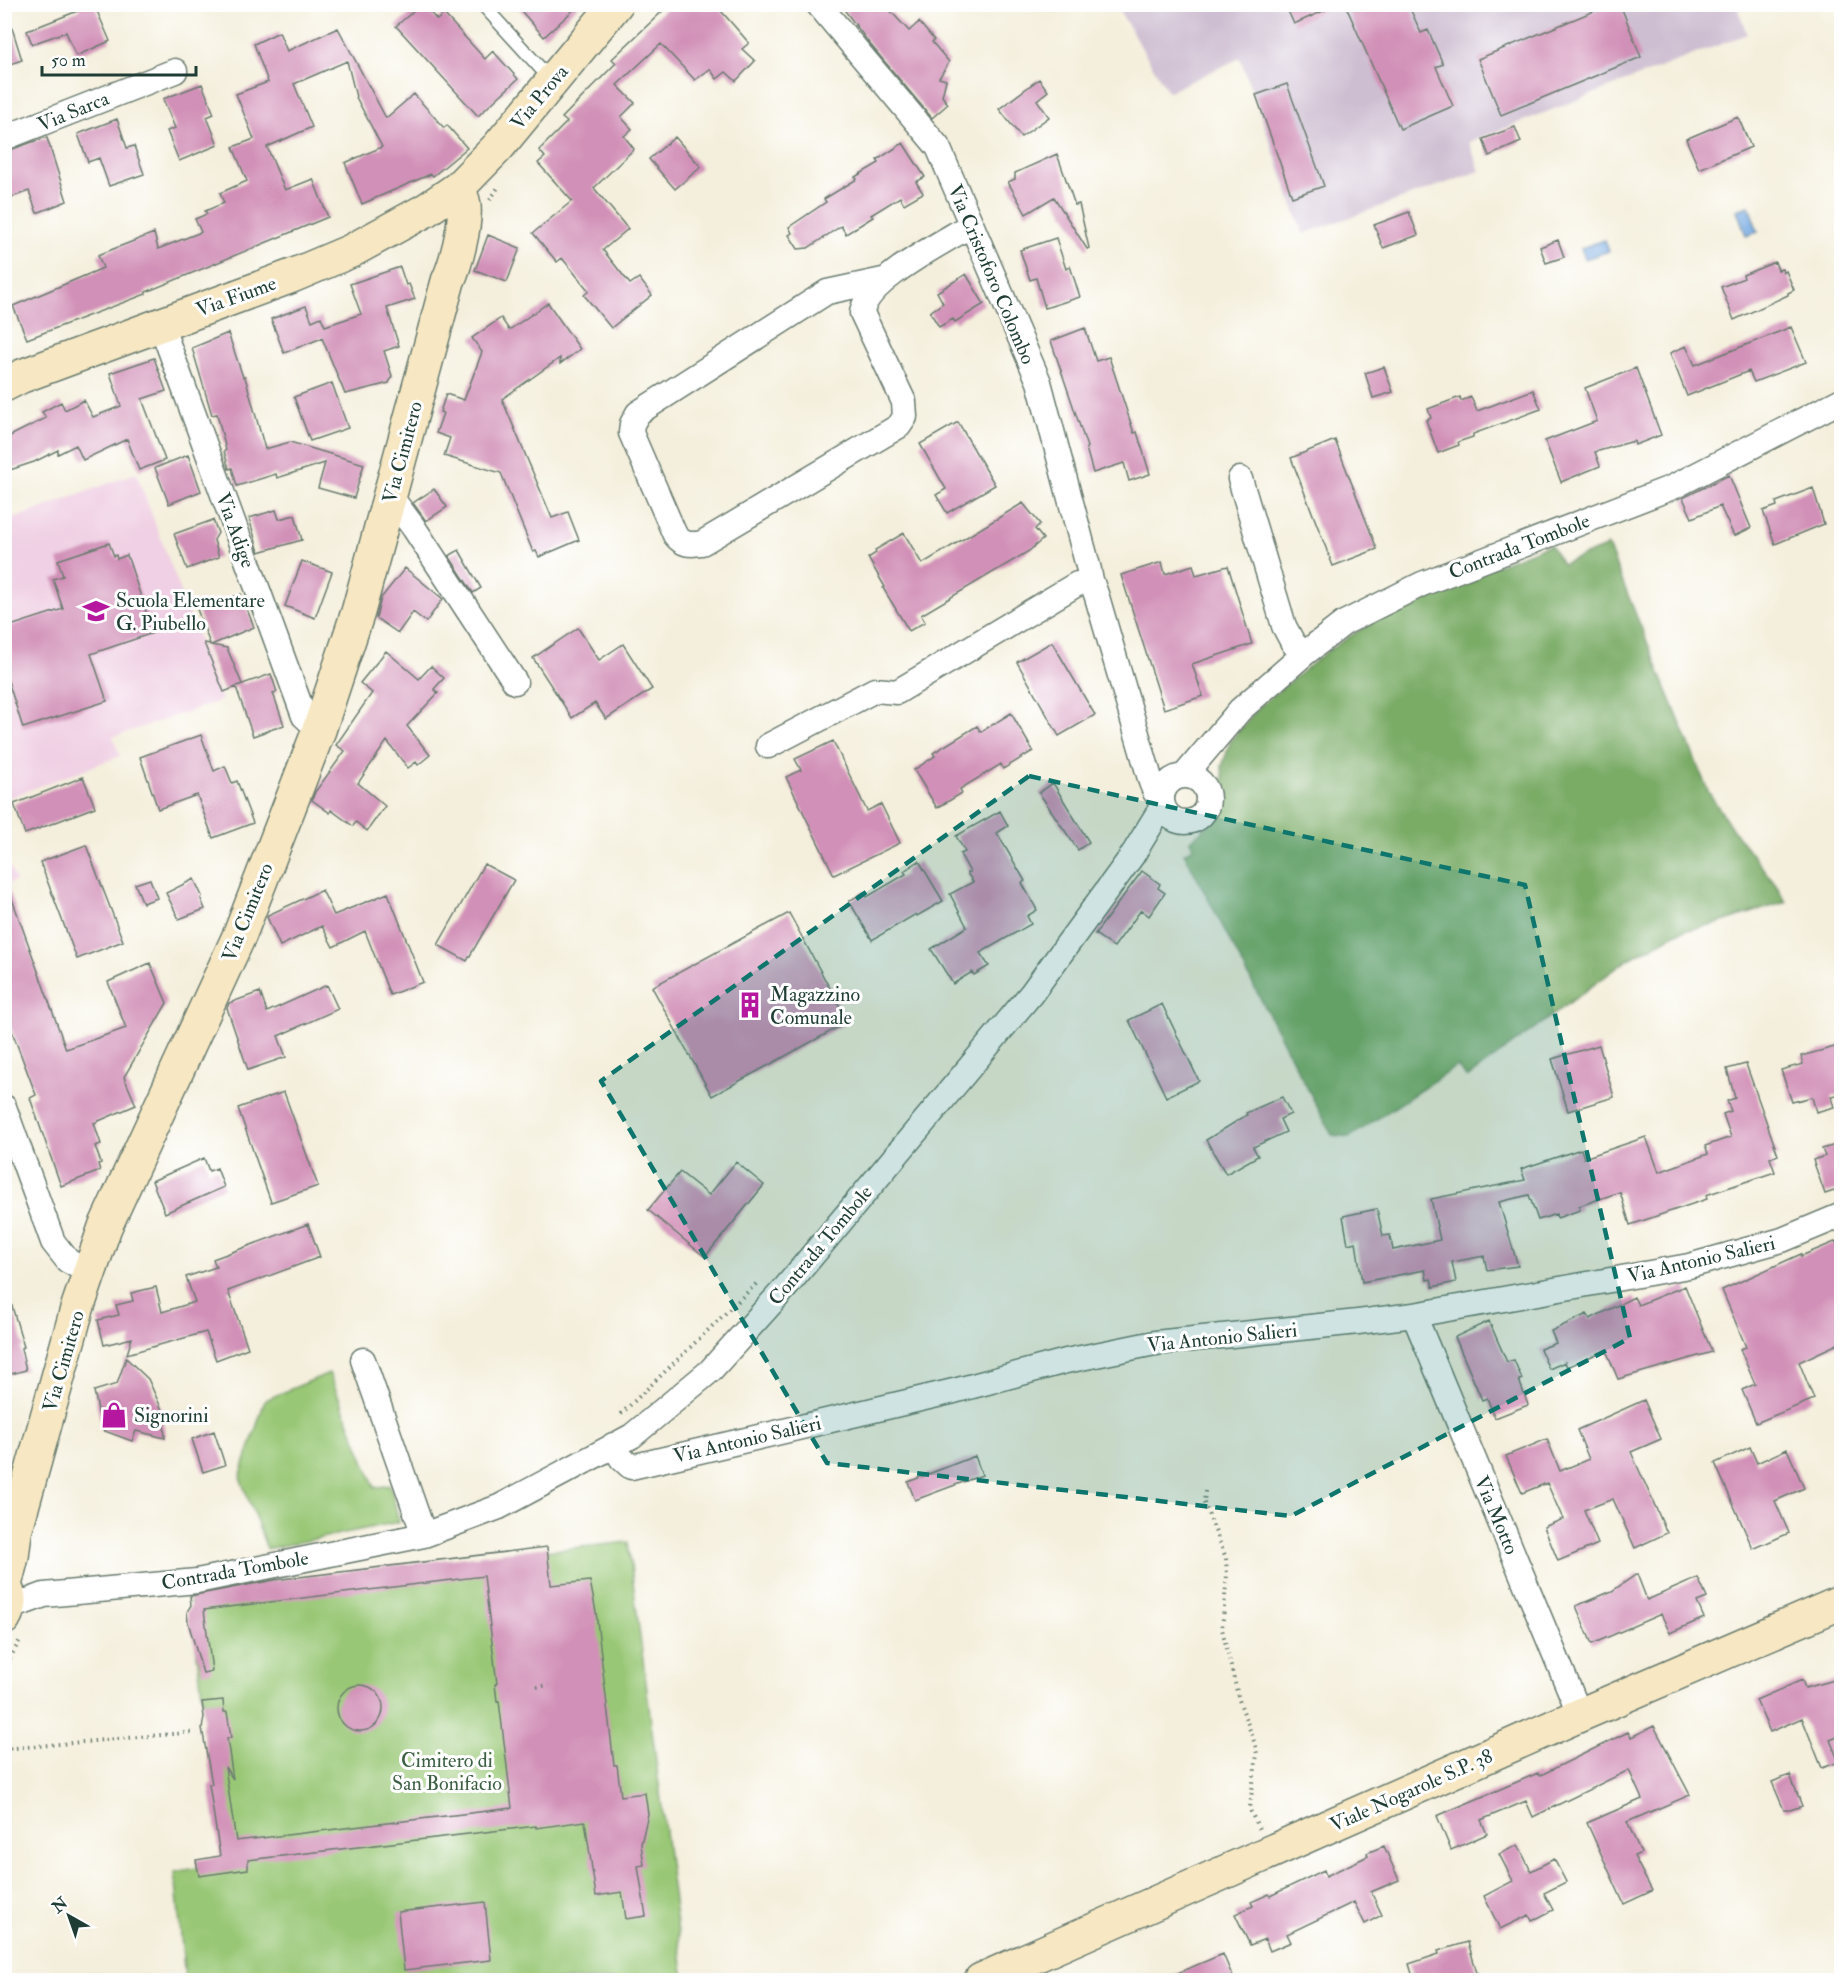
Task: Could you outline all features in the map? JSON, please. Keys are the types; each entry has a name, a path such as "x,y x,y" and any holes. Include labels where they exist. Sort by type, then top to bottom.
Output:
{"street":[{"name":"Via Prova","path":"459,188 498,147 616,4"},
{"name":"Via Cristoforo Colombo","path":"818,4 938,147 1039,382 1089,570 1090,582 1097,597 1155,792 1162,803"},
{"name":"Via Sarca","path":"4,138 175,71"},
{"name":"Via Fiume","path":"4,385 22,376 292,276 351,251 426,210 459,188"},
{"name":"Via Cimitero","path":"8,1607 12,1557 10,1539 77,1309 105,1227 240,934 319,730 358,612 454,263 463,225 464,206 459,188"},
{"name":"Via Cimitero","path":"426,210 438,238 448,281"},
{"path":"862,313 862,305 883,280 971,225"},
{"path":"840,288 850,296 862,313 904,402 905,417 899,426 702,543 689,545 681,542 675,535 631,433 632,424 638,413 828,292 840,288 883,280"},
{"name":"Via Adige","path":"160,325 304,716 319,730"},
{"name":"Contrada Tombole","path":"1182,776 1240,710 1304,654 1344,623 1422,584 1673,487 1842,400"},
{"path":"1240,479 1284,626 1293,643 1304,654"},
{"path":"391,497 414,528 515,682"},
{"path":"768,746 874,690 897,692 1077,584 1090,582"},
{"name":"Contrada Tombole","path":"1208,797 1215,751 1222,731"},
{"path":"1145,761 1198,780 1206,790 1208,797 1204,811 1188,822 1175,820 1165,811 1162,803 1166,785 1172,779 1182,776"},
{"name":"Contrada Tombole","path":"8,1607 44,1595 197,1581 424,1535 499,1507 632,1436 710,1371 786,1287 1031,994 1132,856 1162,803"},
{"name":"Contrada Tombole","path":"1132,856 1162,833 1188,822"},
{"path":"4,1107 53,1242 68,1261 90,1273"},
{"name":"Via Antonio Salieri","path":"613,1445 622,1459 631,1467 954,1391 1066,1361 1155,1343 1358,1323 1414,1315 1689,1266 1782,1240 1842,1215"},
{"name":"Via Motto","path":"1414,1315 1580,1715"},
{"path":"363,1360 424,1535"},
{"name":"Viale Nogarole S.P. 38","path":"981,1980 1580,1715 1842,1602"}],"lane":[{"path":"482,4 552,82"}],"path":[{"path":"620,1415 761,1279"},
{"path":"1205,1491 1204,1503 1226,1558 1227,1575 1222,1629 1239,1700 1255,1744 1257,1755 1250,1805 1260,1831"},
{"path":"4,1668 8,1607"},
{"path":"537,1687 549,1685"},
{"path":"4,1749 195,1732"}],"highlighted area":[{"path":"1029,776 1525,885 1630,1338 1291,1516 827,1463 601,1081"}],"shaded area":[{"path":"1736,4 1747,34 1469,142 1480,171 1303,234 1240,58 1168,92 1116,5"},
{"name":"Scuola Elementare G. Piubello","path":"136,473 222,700 113,737 120,756 5,799 5,522"},
{"path":"4,853 16,881 5,885 4,885"}],"green space":[{"path":"1550,544 1562,564 1608,546 1708,791 1733,830 1776,885 1786,902 1719,923 1679,932 1629,959 1467,1078 1457,1066 1350,1137 1332,1135 1184,853 1193,848 1190,841 1218,817 1224,791 1222,766 1231,740 1261,705 1329,650 1380,617 1430,592"},
{"path":"329,1373 375,1488 390,1485 399,1522 267,1549 240,1477 265,1400"},
{"name":"Cimitero di San Bonifacio","path":"628,1542 684,1980 185,1980 175,1872 223,1863 189,1590"}],"water":[{"path":"1749,206 1758,232 1746,236 1737,210"},
{"path":"1605,240 1609,251 1585,259 1581,248"}],"building":[{"path":"77,4 94,4 110,41 76,56 66,32 32,44 27,31 80,10"},
{"path":"422,4 437,20 444,14 485,59 493,51 518,79 478,116 396,26"},
{"path":"515,4 580,4 544,37"},
{"path":"670,4 676,9 690,4 715,4 749,43 742,49 755,61 736,81 726,72 717,79 710,69 695,80 661,44 617,85 635,103 621,117 632,129 624,136 634,149 594,188 628,229 603,250 630,284 639,278 652,295 611,328 584,295 589,291 562,258 557,262 533,233 572,201 538,163 545,157 539,150 567,122 562,118 616,63 612,59"},
{"path":"840,4 884,4 909,31 919,22 949,62 939,78 946,80 942,96 948,104 932,118 869,43"},
{"path":"1285,4 1339,4 1294,24"},
{"path":"1345,4 1408,4 1421,33 1428,30 1443,64 1436,67 1453,106 1400,129"},
{"path":"1611,4 1620,4 1641,57 1501,115 1478,59"},
{"path":"8,15 22,60 4,66 4,16"},
{"path":"338,28 386,118 414,94 444,128 447,125 467,148 433,176 431,174 362,204 345,163 382,147 356,97 347,61 294,84 312,127 267,147 285,190 313,179 328,217 146,292 146,294 27,339 13,306 103,268 98,255 154,233 158,249 201,232 195,219 207,214 205,211 224,203 220,193 247,181 233,147 254,139 236,94 268,82 254,44 279,32 287,51"},
{"path":"1039,79 1048,91 1037,100 1049,117 1021,137 999,109"},
{"path":"202,84 214,114 207,117 218,145 179,161 167,131 175,128 163,99"},
{"path":"1287,84 1324,186 1292,197 1256,95"},
{"path":"1738,117 1751,147 1699,169 1686,139"},
{"path":"117,119 127,148 134,146 144,174 109,186 99,158 88,162 78,134"},
{"path":"1515,127 1521,142 1489,156 1483,139"},
{"path":"675,137 701,167 675,189 649,159"},
{"path":"47,138 67,201 37,213 29,191 4,200 4,152"},
{"path":"903,143 925,177 916,182 923,193 904,204 900,197 846,234 841,226 808,248 798,249 789,235 792,233 789,227 826,202 824,199 879,163 877,160"},
{"path":"1057,154 1075,205 1079,204 1089,248 1087,249 1054,197 1026,214 1008,182 1015,179 1015,173"},
{"path":"1409,212 1418,235 1383,248 1374,225"},
{"path":"488,235 520,248 507,282 475,270"},
{"path":"1056,238 1066,269 1070,266 1080,297 1045,308 1036,278 1030,280 1020,250"},
{"path":"1558,240 1564,257 1546,263 1540,247"},
{"path":"1775,262 1778,270 1782,269 1783,273 1786,271 1794,290 1734,320 1721,287"},
{"path":"400,267 406,285 409,284 415,299 387,308 399,346 384,351 392,376 389,383 345,394 322,338 284,353 271,319 306,306 312,321 321,317 325,326 361,314 350,284"},
{"path":"966,274 984,304 955,322 953,319 939,327 930,312 943,303 937,292"},
{"path":"548,303 580,349 560,364 560,358 502,399 552,518 568,512 579,540 539,557 536,551 533,552 501,473 444,456 450,438 436,433 443,413 440,412 446,394 464,400 482,352 472,338 501,318 509,330"},
{"path":"1791,327 1806,362 1754,382 1749,371 1687,396 1670,353 1686,346 1695,365"},
{"path":"1085,328 1096,361 1109,357 1150,474 1129,481 1124,463 1093,473 1087,447 1051,341"},
{"path":"228,333 243,377 245,377 265,449 290,442 364,464 354,498 318,488 325,463 277,478 276,474 237,486 224,451 226,450 217,414 212,415 192,348"},
{"path":"154,358 166,391 142,399 165,460 139,470 127,439 83,460 76,445 58,454 58,450 34,462 4,472 4,439 46,418 42,412 61,402 65,410 84,400 93,417 121,406 110,373"},
{"path":"1384,367 1393,392 1373,398 1365,373"},
{"path":"1636,368 1661,435 1635,445 1634,441 1595,452 1600,466 1561,482 1545,441 1597,421 1585,388"},
{"path":"332,383 348,428 310,441 294,397"},
{"path":"1533,390 1541,409 1473,434 1473,437 1458,442 1459,445 1438,453 1426,420 1431,418 1428,409 1460,397 1461,401 1471,397 1477,411"},
{"path":"958,422 995,485 947,513 936,495 946,489 920,444"},
{"path":"1335,440 1377,549 1333,566 1291,458"},
{"path":"188,455 201,491 169,504 155,468"},
{"path":"1729,475 1751,528 1734,536 1720,506 1692,518 1683,498"},
{"path":"1813,488 1824,524 1775,544 1763,511 1777,506 1776,502"},
{"path":"434,489 447,507 426,521 413,503"},
{"path":"1023,503 1040,524 1035,529 1043,539 1029,551 921,615 925,622 909,631 868,558 876,553 875,550 904,533 922,564"},
{"path":"276,510 279,519 295,515 302,540 259,552 249,518"},
{"path":"213,520 218,533 214,540 219,557 187,569 174,534"},
{"path":"109,543 117,559 127,555 153,633 91,654 107,701 23,728 8,681 4,682 4,628 63,609 53,579 63,576 58,560"},
{"path":"459,550 481,588 473,593 449,556"},
{"path":"302,561 332,572 315,618 285,606"},
{"path":"1162,562 1165,574 1193,565 1196,575 1228,566 1252,644 1192,664 1203,696 1164,709 1121,575"},
{"path":"405,568 443,599 426,622 413,612 398,633 376,618 381,598"},
{"path":"241,594 254,627 211,645 227,648 242,684 237,686 271,674 277,692 273,693 284,725 253,736 236,687 224,692 204,643 210,644 197,609"},
{"path":"578,628 599,660 623,644 652,689 606,719 595,703 572,718 533,658"},
{"path":"1052,642 1095,715 1059,736 1017,662"},
{"path":"386,651 419,679 431,666 444,678 434,689 438,693 407,726 430,755 418,765 416,762 408,768 387,741 358,783 385,806 367,831 356,822 353,826 312,800 315,792 345,751 336,745 372,693 360,683"},
{"path":"1011,713 1033,751 1003,769 1001,764 960,789 962,793 937,808 914,770 935,756 933,753 977,726 981,732"},
{"path":"201,735 214,771 225,766 232,783 237,781 253,823 213,838 197,795 158,809 140,757"},
{"path":"833,741 867,811 881,804 900,843 834,875 786,777 801,770 795,759"},
{"path":"83,777 95,807 25,834 14,804"},
{"path":"1053,783 1089,842 1078,850 1039,793"},
{"path":"1000,811 1008,826 997,833 1025,881 1022,883 1037,910 1027,916 1031,924 980,953 989,966 974,975 972,972 953,984 931,949 967,927 950,894 973,882 960,854 965,852 956,836"},
{"path":"86,845 123,941 77,959 40,862"},
{"path":"919,861 943,901 872,940 849,901 864,892 867,897 906,874 904,871"},
{"path":"484,864 514,880 467,961 438,945"},
{"path":"1142,871 1160,884 1158,888 1165,893 1149,916 1141,910 1114,947 1095,934"},
{"path":"150,879 157,898 143,903 135,884"},
{"path":"194,879 205,909 179,919 166,893"},
{"path":"4,885 7,885 66,1049 126,1028 108,982 150,963 167,1003 124,1077 136,1105 94,1123 101,1144 95,1146 101,1163 98,1164 100,1171 61,1186 30,1098 36,1095 4,1010"},
{"path":"322,890 334,915 388,893 423,982 390,995 365,931 333,947 322,926 280,946 268,915"},
{"name":"Magazzino Comunale","path":"789,913 848,1022 712,1096 652,987"},
{"path":"327,985 338,1009 278,1036 286,1057 248,1070 227,1008 229,1003 260,992 267,1012"},
{"path":"1162,1004 1199,1081 1166,1097 1129,1020"},
{"path":"1599,1045 1614,1097 1568,1111 1552,1059"},
{"path":"1842,1045 1842,1094 1831,1096 1834,1107 1816,1112 1812,1097 1792,1102 1781,1070 1803,1064 1801,1056"},
{"path":"1746,1064 1778,1155 1770,1158 1775,1172 1706,1195 1707,1199 1630,1225 1620,1192 1579,1206 1580,1210 1557,1218 1556,1214 1538,1220 1529,1195 1499,1202 1518,1266 1487,1270 1484,1256 1452,1262 1456,1282 1433,1287 1431,1279 1427,1280 1425,1270 1362,1282 1356,1242 1348,1244 1343,1216 1377,1209 1383,1236 1390,1235 1393,1250 1440,1240 1431,1199 1525,1180 1521,1169 1581,1149 1584,1158 1646,1137 1659,1172 1708,1154 1705,1146 1731,1137 1723,1114 1731,1111 1727,1101 1735,1098 1727,1069"},
{"path":"284,1092 318,1186 271,1202 238,1108"},
{"path":"1282,1097 1291,1114 1280,1119 1286,1132 1253,1147 1258,1156 1226,1174 1206,1140 1247,1115 1246,1113"},
{"path":"1842,1143 1842,1197 1839,1197 1837,1190 1825,1194 1813,1160 1825,1156 1822,1149"},
{"path":"204,1158 209,1171 217,1168 224,1187 165,1213 152,1181"},
{"path":"736,1162 764,1185 705,1257 648,1210 680,1172 709,1195"},
{"path":"308,1224 320,1257 228,1291 248,1348 216,1360 206,1332 127,1354 132,1338 104,1345 98,1320 119,1315 116,1305 133,1301 131,1293 156,1287 162,1312 195,1302 186,1277 216,1267 213,1259"},
{"path":"1837,1241 1842,1253 1842,1342 1799,1362 1814,1399 1756,1423 1742,1390 1755,1384 1740,1349 1746,1347 1722,1290 1801,1254 1801,1256"},
{"path":"1685,1286 1712,1352 1618,1379 1606,1350 1567,1367 1565,1362 1549,1369 1540,1349 1556,1343 1551,1331 1587,1314 1590,1319 1634,1297 1638,1305"},
{"path":"4,1296 9,1296 24,1347 21,1348 26,1370 4,1376"},
{"path":"1489,1321 1507,1362 1514,1360 1522,1379 1519,1380 1528,1405 1495,1418 1487,1398 1482,1400 1455,1337"},
{"path":"126,1358 148,1379 163,1412 165,1438 136,1431 132,1441 102,1430 94,1391 117,1384"},
{"path":"1644,1400 1661,1439 1631,1452 1667,1533 1635,1548 1613,1499 1584,1510 1598,1544 1558,1561 1544,1527 1563,1519 1547,1483 1522,1493 1506,1456 1547,1439 1560,1471 1589,1459 1577,1430"},
{"path":"214,1431 225,1465 203,1472 192,1439"},
{"path":"1750,1447 1757,1463 1787,1449 1804,1488 1775,1501 1789,1533 1753,1549 1715,1463"},
{"path":"975,1456 982,1475 915,1500 908,1482"},
{"path":"547,1547 551,1585 590,1581 596,1612 614,1765 617,1765 621,1796 645,1793 648,1814 641,1844 644,1865 638,1866 646,1916 626,1919 622,1892 596,1896 585,1821 248,1860 248,1869 199,1876 196,1860 220,1856 209,1784 212,1784 202,1728 204,1717 202,1702 223,1700 224,1712 227,1712 231,1738 227,1738 233,1779 225,1767 236,1841 512,1808 499,1701 497,1701 484,1576 204,1610 212,1671 203,1673 188,1622 190,1596 274,1580"},
{"path":"1637,1574 1647,1600 1698,1578 1707,1598 1697,1602 1704,1618 1670,1633 1661,1614 1592,1644 1576,1606 1612,1591"},
{"path":"1842,1678 1842,1735 1830,1740 1839,1762 1822,1768 1802,1718 1770,1732 1756,1700 1802,1680 1805,1688"},
{"path":"360,1685 376,1692 383,1708 376,1724 360,1731 344,1724 337,1708 344,1692"},
{"path":"1654,1726 1690,1795 1627,1822 1641,1853 1634,1856 1652,1891 1624,1904 1587,1823 1642,1799 1629,1770 1533,1817 1526,1801 1481,1820 1487,1834 1451,1850 1437,1816 1538,1773 1539,1776 1628,1732 1631,1737"},
{"path":"1790,1775 1802,1806 1784,1810 1772,1782"},
{"path":"1518,1845 1531,1871 1554,1859 1566,1882 1544,1893 1553,1910 1532,1921 1529,1915 1500,1929 1484,1896 1513,1881 1499,1854"},
{"path":"1384,1846 1399,1880 1371,1892 1382,1915 1365,1924 1354,1902 1287,1934 1291,1942 1270,1951 1265,1939 1250,1945 1235,1914 1253,1906 1251,1902 1269,1894 1270,1896 1324,1870 1326,1876"},
{"path":"485,1902 491,1960 404,1970 398,1912"},
{"path":"1468,1942 1477,1973 1453,1980 1414,1980 1409,1964 1439,1954 1438,1951"},
{"path":"1223,1954 1234,1980 1161,1980"}],"place":[{"name":"Scuola Elementare G. Piubello","path":"96,611"},
{"name":"Magazzino Comunale","path":"750,1005"},
{"name":"Signorini","path":"114,1415"}]}
